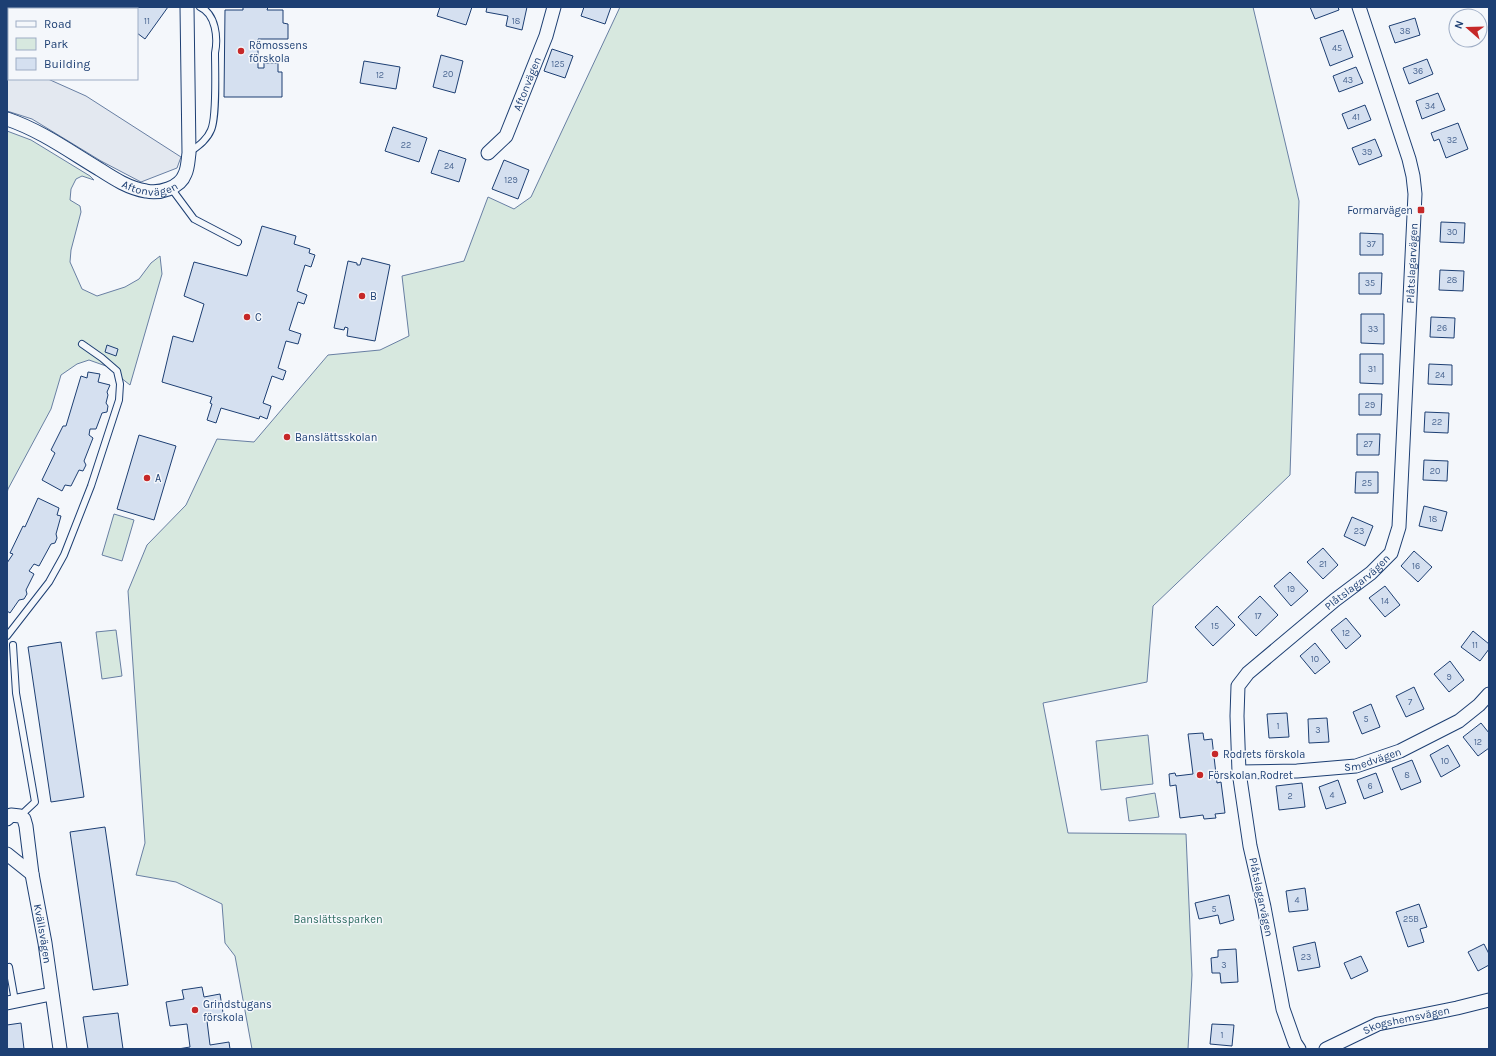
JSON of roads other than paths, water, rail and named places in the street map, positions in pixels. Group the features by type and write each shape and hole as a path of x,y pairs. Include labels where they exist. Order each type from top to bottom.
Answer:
{"street":[{"name":"Aftonvägen","path":"7,119 22,124 125,184 146,192 162,191 171,188 185,175 189,153 187,7"},
{"name":"Aftonvägen","path":"488,153 506,136 546,36 554,7"},
{"name":"Plåtslagarvägen","path":"1299,1049 1295,1043 1283,1009 1264,907 1250,846 1239,772 1237,719 1238,686 1248,672 1335,600 1371,573 1391,553 1399,527 1415,194 1409,159 1359,7"},
{"name":"Smedvägen","path":"1239,772 1297,771 1356,766 1400,751 1459,721 1479,705 1489,694"},
{"path":"7,819 11,816 20,816"},
{"name":"Kvällsvägen","path":"20,816 24,819 26,826 32,874 45,943 51,994 60,1049"},
{"path":"7,854 32,874"},
{"path":"11,1002 51,994"},
{"name":"Skogshemsvägen","path":"1326,1049 1378,1024 1489,1000"}],"lane":[{"path":"189,153 201,144 212,130 214,114 216,46 214,26 211,17 206,10 200,7"},
{"path":"171,188 194,220 238,242"},
{"path":"7,636 49,582 64,555 91,486 119,400 120,384 117,371 82,344"},
{"path":"13,645 16,693 35,802 20,816"},
{"path":"7,968 9,967 11,1002"}],"place":[{"name":"Römossens förskola","path":"241,51"},
{"name":"Formarvägen","path":"1421,210"},
{"name":"B","path":"362,296"},
{"name":"C","path":"247,317"},
{"name":"Banslättsskolan","path":"287,437"},
{"name":"A","path":"147,478"},
{"name":"Rodrets förskola","path":"1215,754"},
{"name":"Förskolan Rodret","path":"1200,775"},
{"name":"Grindstugans förskola","path":"195,1010"}],"park label":[{"name":"Banslättssparken","path":"338,919"}]}
